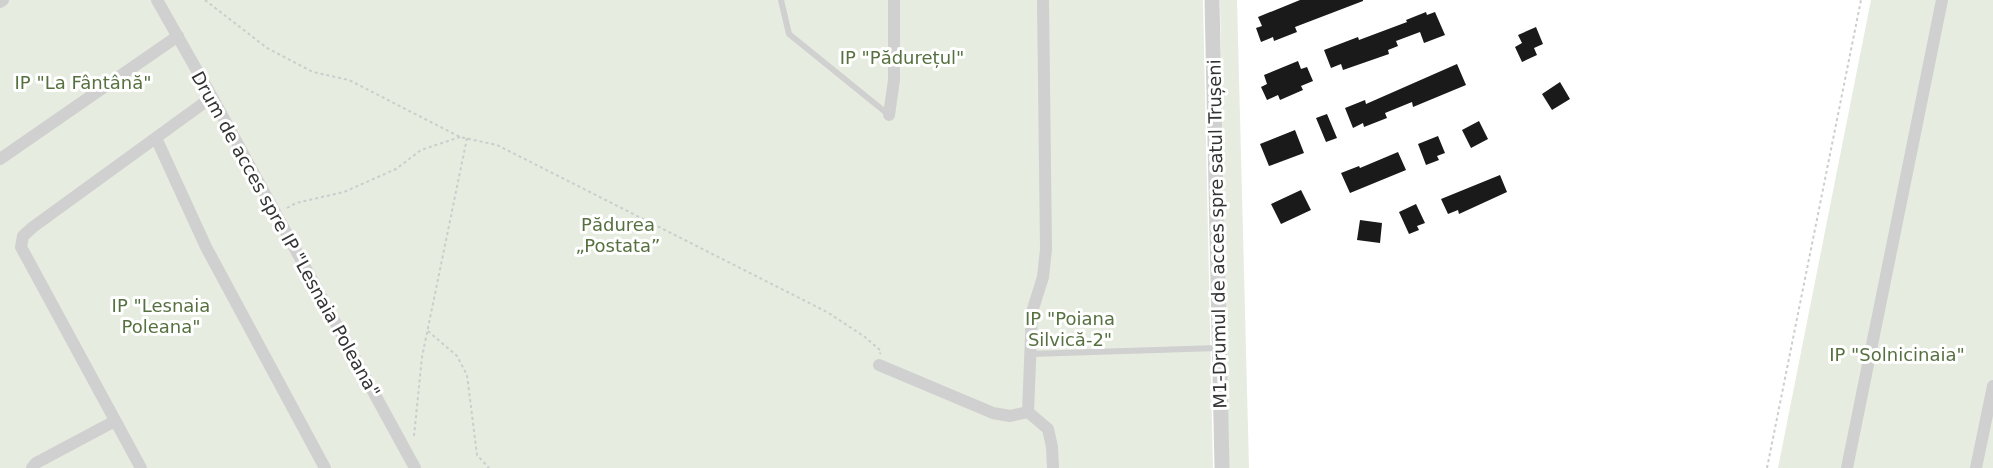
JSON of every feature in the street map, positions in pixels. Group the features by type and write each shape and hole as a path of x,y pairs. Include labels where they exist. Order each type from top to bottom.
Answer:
{"street":[{"name":"Drum de acces spre IP \"Lesnaia Poleana\"","path":"157,0 412,464"},
{"path":"889,115 894,80 894,0"},
{"path":"1028,412 1032,312 1043,277 1046,249 1043,0"},
{"name":"M1-Drumul de acces spre satul Trușeni","path":"1212,0 1222,468"},
{"path":"1846,468 1942,0"},
{"path":"0,159 178,36"},
{"path":"141,468 21,247 23,236 212,97"},
{"path":"156,138 206,248 325,468"},
{"path":"879,365 993,413 1010,416 1028,412"},
{"path":"1976,468 1993,386"},
{"path":"1028,412 1048,429 1053,468"},
{"path":"32,468 36,463 116,421"}],"lane":[{"path":"781,0 789,34 889,115"},
{"path":"1030,354 1219,348"}],"path":[{"path":"205,0 267,48 313,72 349,80 459,137 497,144 827,312 865,337 881,351 879,365"},
{"path":"1767,468 1861,0"},
{"path":"276,214 296,203 344,192 396,169 421,150 459,137"},
{"path":"412,464 422,357 467,138"},
{"path":"428,332 457,356 467,375 477,455 489,468"}],"green space":[{"path":"0,0 1203,0 1213,468 0,468"},
{"path":"1220,0 1237,0 1249,468 1229,468"},
{"name":"IP \"Solnicinaia\"","path":"1871,0 1993,0 1993,468 1778,468"}],"building":[{"path":"1300,0 1363,1 1295,27 1297,32 1274,41 1273,37 1261,42 1256,28 1262,26 1258,17"},
{"path":"1426,12 1427,15 1435,12 1445,35 1424,43 1420,32 1396,41 1398,46 1388,50 1389,54 1343,70 1341,64 1331,68 1324,50 1358,37 1359,40 1407,22 1406,20"},
{"path":"1536,27 1543,44 1534,48 1537,55 1522,62 1515,47 1522,43 1518,35"},
{"path":"1298,61 1301,69 1307,67 1313,81 1301,86 1303,90 1280,100 1278,95 1267,100 1261,87 1267,84 1264,75"},
{"path":"1457,64 1466,85 1413,107 1412,102 1385,113 1387,118 1364,127 1363,123 1353,128 1345,108 1365,100 1366,104"},
{"path":"1560,82 1570,99 1552,110 1542,94"},
{"path":"1327,114 1337,138 1326,142 1316,118"},
{"path":"1479,121 1488,139 1471,148 1462,130"},
{"path":"1295,130 1304,153 1269,166 1260,144"},
{"path":"1438,136 1445,153 1437,156 1439,160 1426,165 1418,144"},
{"path":"1398,152 1406,170 1350,193 1341,173 1359,166 1360,168"},
{"path":"1500,175 1507,192 1459,214 1458,210 1448,214 1441,199"},
{"path":"1301,190 1311,210 1281,224 1271,204"},
{"path":"1416,204 1425,223 1417,226 1419,230 1409,234 1399,212"},
{"path":"1360,220 1382,223 1380,243 1357,240"}],"park label":[{"name":"IP \"Pădurețul\"","path":"902,57"},
{"name":"IP \"La Fântână\"","path":"83,82"},
{"name":"Pădurea „Postata”","path":"618,234"},
{"name":"IP \"Lesnaia Poleana\"","path":"161,315"},
{"name":"IP \"Poiana Silvică-2\"","path":"1070,328"}]}
